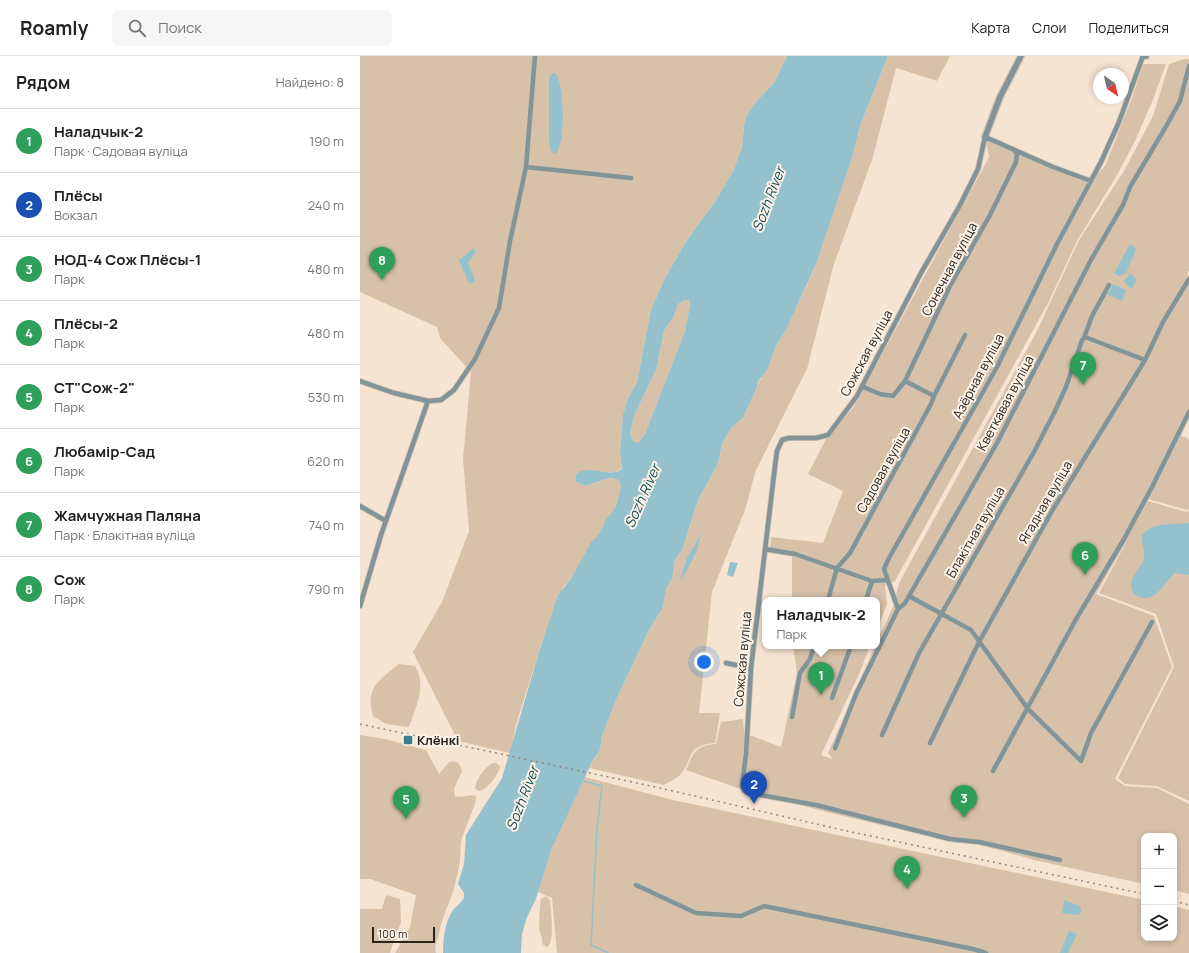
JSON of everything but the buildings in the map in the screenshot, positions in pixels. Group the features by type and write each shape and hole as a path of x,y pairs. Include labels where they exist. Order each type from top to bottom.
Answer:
{"street":[{"path":"360,381 394,393 428,402 441,400 454,390 471,367 499,308 510,241 526,167 535,56"},
{"path":"1021,56 1000,97 985,137 1015,151 1091,181"},
{"name":"Азёрная вуліца","path":"887,580 884,569 889,558 997,367 1091,181 1119,122 1143,56"},
{"name":"Кветкавая вуліца","path":"880,645 898,609 905,603 996,443 1092,258 1123,205 1130,187 1180,101 1189,66"},
{"name":"Сожская вуліца","path":"985,137 978,169 959,207 921,273 862,387 828,435 816,438 789,438 782,440 777,451 751,668 742,786 745,791 816,805 950,839 979,842 1060,860"},
{"name":"Сонечная вуліца","path":"862,387 880,394 893,396 905,381 950,286 990,215 1016,162 1017,154 1015,151"},
{"path":"526,167 631,178"},
{"name":"Ягадная вуліца","path":"930,742 979,642 1052,511 1144,360 1163,322 1189,279"},
{"name":"Блакітная вуліца","path":"882,735 919,653 1055,411 1066,387 1092,316 1109,285"},
{"name":"Садовая вуліца","path":"837,568 850,553 965,335"},
{"path":"1084,338 1144,360"},
{"path":"905,381 934,396"},
{"path":"360,606 386,521 428,402"},
{"path":"993,771 1075,620 1124,539 1152,487 1189,412"},
{"path":"360,506 386,521"},
{"path":"765,549 795,554 872,581 887,580 898,609"},
{"path":"829,597 837,568"},
{"path":"867,597 872,581"},
{"path":"909,596 971,630 1028,709 1081,761 1091,733 1152,622"},
{"path":"792,717 800,673 810,659 813,649"},
{"path":"832,698 850,649"},
{"name":"Кветкавая вуліца","path":"835,748 856,694 878,649"},
{"path":"726,663 751,668"},
{"path":"636,885 696,913 741,916 764,906 973,949 986,953"}],"shaded area":[{"path":"360,56 787,56 774,83 755,103 746,117 742,147 734,169 718,197 685,243 664,280 651,310 637,382 628,398 623,414 620,451 622,469 615,472 580,472 575,475 576,482 585,486 609,478 617,479 621,485 618,499 615,508 606,519 599,534 589,546 572,577 563,587 541,645 516,725 510,753 458,741 413,652 442,602 469,531 463,459 471,372 440,338 437,327 360,292"},
{"path":"888,56 950,56 937,81 896,68 873,157 833,267 807,369 756,470 745,510 712,592 699,713 720,713 715,743 699,747 694,750 685,769 680,775 664,785 589,768 600,750 602,736 616,700 649,630 663,607 666,589 672,579 675,560 682,550 698,500 718,464 722,444 732,427 743,418 757,387 757,383 761,379 776,346 787,328 814,269 852,158 860,126"},
{"path":"1184,59 1189,59 1189,270 1187,274 1189,276 1189,419 1181,436 1189,439 1189,509 1187,510 1148,499 1140,515 1148,501 1186,512 1189,511 1189,801 1157,786 1125,784 1118,778 1174,667 1156,614 1099,593 1130,535 1096,594 1154,616 1172,667 1115,779 1125,786 1157,788 1189,804 1189,894 1177,891 1177,833 1141,833 1141,883 1034,860 978,844 949,841 826,812 738,788 686,770 693,754 699,748 716,744 721,722 743,719 744,733 781,747 797,674 793,649 869,649 860,672 821,755 833,759 828,753 874,649 880,649 880,635 893,607 899,583 1037,331 1079,240 1124,171 1153,116 1169,64"},
{"path":"1143,64 1166,64 1152,102 1135,141 1117,175 1077,241 1048,303 895,581 885,585 887,604 880,622 880,597 792,597 792,556 770,553 771,537 823,543 843,491 808,474 828,435 853,408 989,157 985,137 1091,181 1105,166 1132,98"},
{"path":"684,300 689,300 690,305 685,331 645,434 639,442 634,442 630,434 634,416 656,370 664,331 674,316 678,304"},
{"path":"399,664 415,666 420,680 419,696 409,727 386,724 373,716 371,706 372,691 385,675"},
{"path":"360,735 385,739 426,750 439,774 449,762 456,762 459,764 462,771 454,789 455,796 476,796 473,810 461,840 458,870 453,890 440,927 436,945 436,953 395,953 410,927 416,895 370,879 360,879"},
{"path":"493,763 500,766 498,773 492,782 485,788 478,791 475,788 479,777 487,767"},
{"path":"585,777 673,800 1141,899 1141,941 1177,941 1177,907 1189,910 1189,953 557,953 552,898 538,892 553,845"},
{"path":"386,895 400,899 401,922 390,953 360,953 360,909 382,909"},
{"path":"546,896 550,901 552,926 551,939 547,947 542,944 542,937 539,928 541,899"}],"water":[{"name":"Sozh River","path":"787,56 888,56 860,126 852,158 816,264 787,328 776,346 767,370 757,383 757,387 743,418 732,427 722,444 718,464 698,500 682,550 675,560 672,579 666,589 663,607 649,630 616,700 602,736 600,750 592,762 552,848 536,899 527,917 522,934 521,953 443,953 446,925 450,914 464,898 464,893 458,884 464,864 466,835 502,778 539,652 558,595 572,577 591,542 599,534 606,519 615,508 618,499 621,485 617,479 609,478 585,486 576,482 575,475 586,470 617,472 622,469 620,451 623,414 628,398 637,382 651,310 664,280 685,243 718,197 734,169 742,147 746,117 755,103 774,83","holes":["684,300 689,300 690,305 685,331 645,434 639,442 634,442 630,434 634,416 656,370 664,331 674,316 678,304"]},
{"path":"552,73 555,73 561,88 563,114 561,140 559,149 555,154 551,151 549,139 549,79"},
{"path":"1130,244 1136,249 1135,252 1127,273 1119,276 1114,273"},
{"path":"474,248 476,252 468,263 475,280 471,284 468,282 459,260"},
{"path":"1130,274 1137,279 1132,289 1123,281"},
{"path":"1113,284 1126,290 1122,301 1107,294"},
{"path":"1189,523 1189,575 1175,573 1158,592 1148,598 1142,598 1135,595 1131,585 1132,580 1144,558 1142,535 1152,528 1164,524"},
{"path":"701,534 696,553 682,579 680,580 687,558"},
{"path":"730,562 738,563 733,577 727,575"},
{"path":"1064,900 1080,906 1080,915 1062,913"},
{"path":"1069,931 1077,934 1068,953 1060,953"}],"waterway":[{"path":"584,781 602,786 597,829 591,945 608,953"}],"railway":[{"path":"360,724 660,788 847,831 1141,893"},
{"path":"1177,902 1189,905"}],"place":[{"name":"Сож","path":"382,280"},
{"name":"Жамчужная Паляна","path":"1083,385"},
{"name":"Любамір-Сад","path":"1085,575"},
{"name":"Наладчык-2","path":"821,695"},
{"name":"Клёнкі","path":"408,740"},
{"name":"Плёсы","path":"754,804"},
{"name":"НОД-4 Сож Плёсы-1","path":"964,818"},
{"name":"СТ\"Сож-2\"","path":"406,819"},
{"name":"Плёсы-2","path":"907,889"}]}
